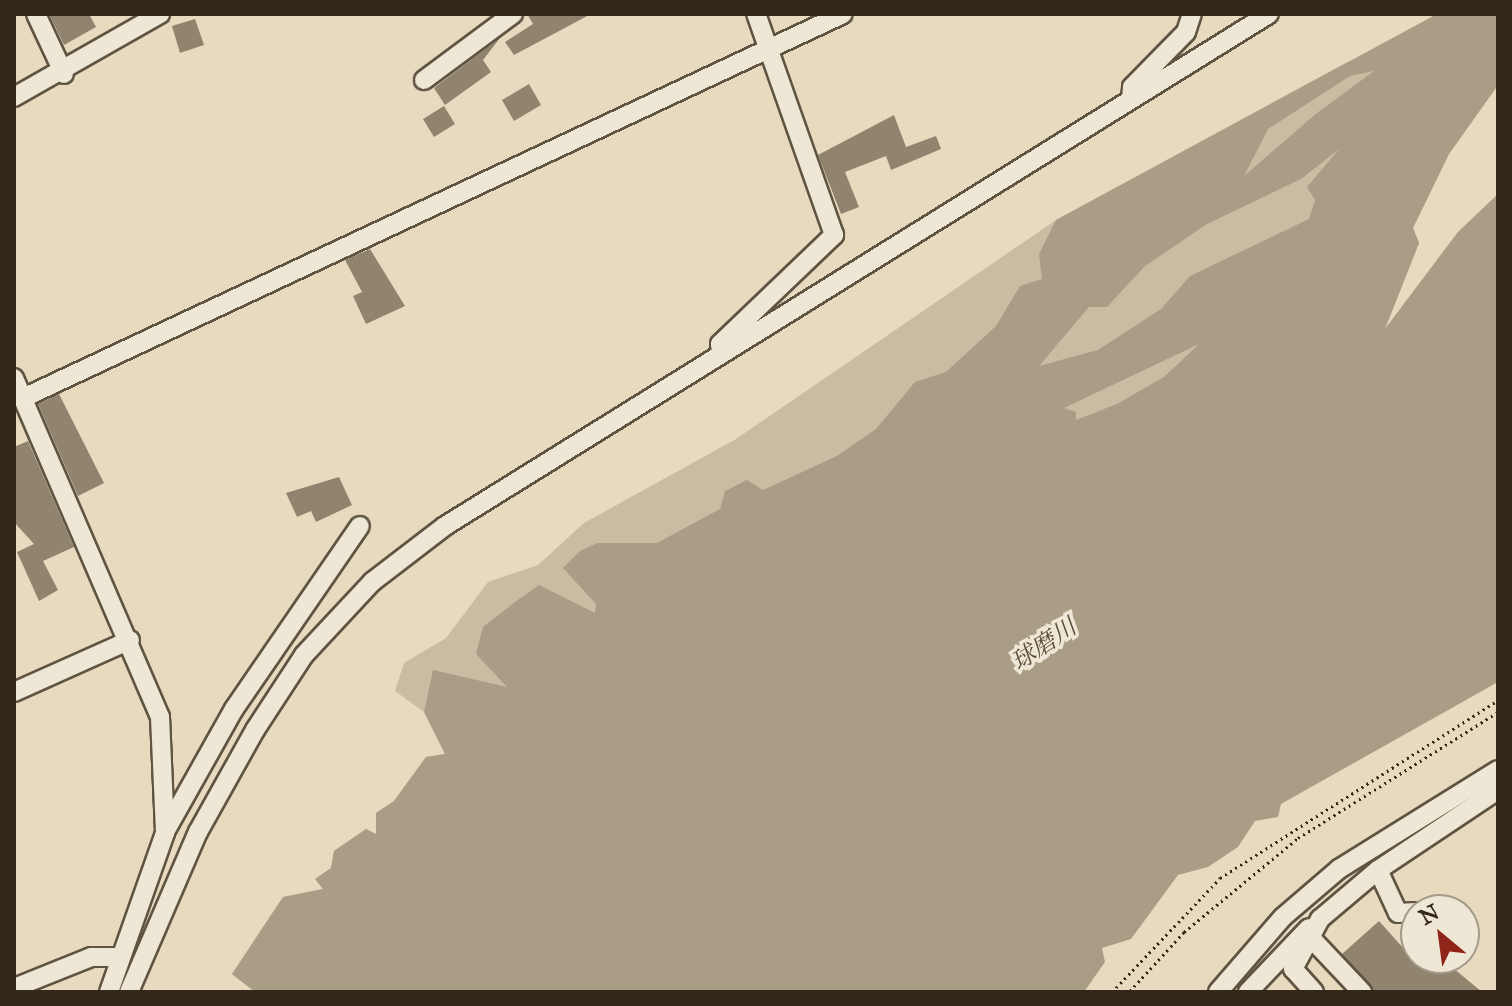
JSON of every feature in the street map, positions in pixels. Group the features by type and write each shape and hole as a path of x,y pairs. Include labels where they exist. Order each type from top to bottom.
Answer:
{"street":[{"path":"36,14 64,74"},
{"path":"14,97 64,74 160,14"},
{"path":"424,80 513,14"},
{"path":"721,354 720,344 834,235 766,50 756,14"},
{"path":"23,398 843,14"},
{"path":"1131,99 1132,87 1186,32 1192,14"},
{"path":"129,992 198,832 255,730 304,655 363,592 445,526 1269,14"},
{"path":"14,378 130,640 160,717 165,833"},
{"path":"109,992 165,833 234,709 360,526"},
{"path":"14,692 130,640"},
{"path":"1218,992 1283,917 1339,869 1498,770"},
{"path":"1248,992 1320,919 1378,870 1498,790"},
{"path":"1378,870 1400,913"},
{"path":"1314,992 1293,969 1320,919"},
{"path":"1310,937 1362,992"},
{"path":"14,988 91,957 120,957"}],"path":[{"path":"1112,992 1220,878 1498,700"},
{"path":"1130,991 1184,932 1298,838 1498,712"}],"shaded area":[{"path":"1349,61 1377,70 1320,112 1498,85 1449,154 1413,228 1419,243 1385,329 1458,232 1498,194 1498,343 255,992 232,974 283,897 323,889 315,879 331,868 334,851 366,829 376,834 376,813 394,801 426,757 445,754 424,712 395,691 404,663 446,638 488,582 538,565 584,523 736,439 1056,220"}],"water":[{"name":"球磨川","path":"1437,14 1498,14 1498,85 1449,154 1413,228 1419,243 1385,329 1458,232 1498,194 1498,682 1281,804 1278,817 1255,821 1238,847 1208,867 1178,875 1131,939 1102,948 1105,962 1084,992 255,992 232,974 283,897 323,889 315,879 331,868 334,851 366,829 376,834 376,813 394,801 426,757 445,754 424,712 433,670 507,687 476,654 483,627 539,585 595,613 596,604 563,568 580,551 597,543 657,543 720,509 725,491 747,480 763,490 837,456 876,429 915,382 946,372 996,326 1020,286 1042,279 1039,254 1056,220","holes":["1374,71 1317,113 1244,176 1268,129 1350,76","1339,149 1307,187 1315,200 1309,219 1190,276 1161,309 1098,350 1039,366 1089,307 1107,307 1145,266 1207,224 1301,179","1199,344 1164,377 1117,404 1076,420 1076,412 1064,408"]}],"building":[{"path":"49,14 89,14 96,27 64,45"},
{"path":"527,14 591,14 514,55 505,42 533,24"},
{"path":"195,19 204,45 180,53 172,26"},
{"path":"500,38 483,60 491,72 445,105 434,88"},
{"path":"529,84 541,105 514,121 502,100"},
{"path":"444,106 455,124 434,137 423,119"},
{"path":"894,115 906,147 936,136 941,149 891,170 886,156 845,172 859,207 841,214 818,155"},
{"path":"370,249 405,306 366,324 353,296 362,292 345,260"},
{"path":"59,394 104,483 78,496 38,404"},
{"path":"28,441 74,547 43,561 58,590 39,601 17,552 34,544 14,522 14,447"},
{"path":"339,477 352,505 316,522 311,511 297,517 286,493"},
{"path":"1379,921 1400,944 1400,974 1460,974 1482,992 1374,992 1342,954"}]}
